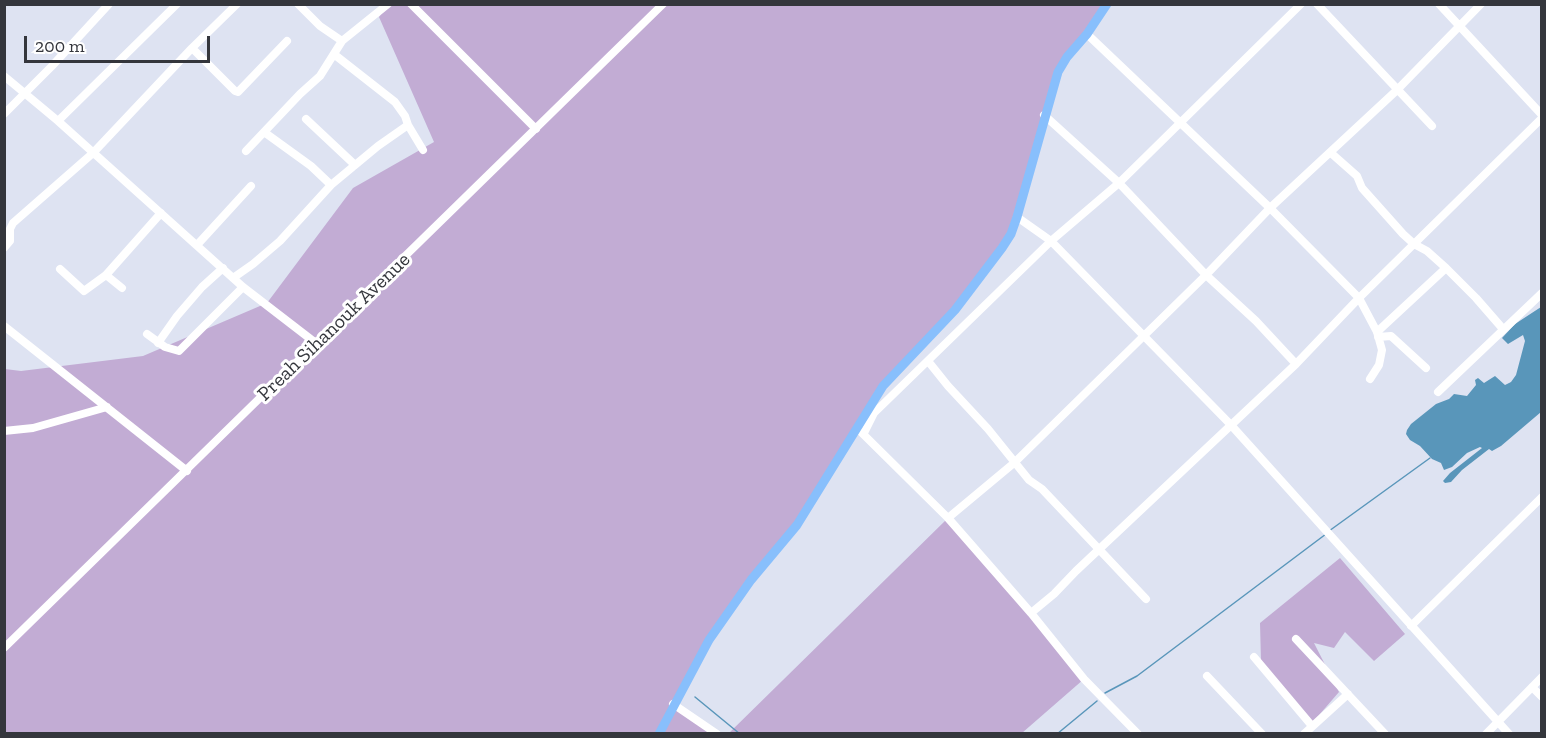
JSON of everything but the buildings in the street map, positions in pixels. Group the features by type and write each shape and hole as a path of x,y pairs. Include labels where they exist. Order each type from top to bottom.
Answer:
{"main road":[{"path":"659,734 726,614 797,525 859,431 883,386 955,310 1011,234 1058,72 1107,4"}],"street":[{"path":"4,114 25,95 109,4"},
{"path":"58,121 177,4"},
{"path":"4,248 10,242 10,229 13,223 93,153 237,4"},
{"path":"298,4 320,26 342,41"},
{"path":"246,151 300,94 321,76 342,41 388,4"},
{"path":"411,4 536,129"},
{"name":"Preah Sihanouk Avenue","path":"4,648 663,4"},
{"path":"1138,734 1084,679 1031,613 948,518 859,431 874,413 1051,241 1119,183 1301,4"},
{"path":"1317,4 1432,126"},
{"path":"1031,613 1054,594 1296,364 1359,298 1542,117 1439,4"},
{"path":"948,518 1014,463 1206,275 1270,208 1397,90 1480,4"},
{"path":"1087,34 1270,208 1359,298 1378,334 1382,350 1379,365 1370,379"},
{"path":"192,48 238,92 287,41"},
{"path":"334,55 389,96 405,116 423,150"},
{"path":"4,76 58,121 243,287 317,344"},
{"path":"1044,115 1119,183 1206,275 1256,321 1296,364"},
{"path":"306,119 355,165"},
{"path":"233,278 254,264 280,241 331,185 408,125"},
{"path":"264,132 311,166 331,185"},
{"path":"1331,153 1357,176 1362,188 1414,244 1427,251 1446,268 1503,329"},
{"path":"197,244 251,186"},
{"path":"60,269 85,291 106,275 161,213"},
{"path":"1017,217 1051,241 1230,425 1509,734"},
{"path":"159,343 177,316 202,287 223,268"},
{"path":"1378,334 1446,268"},
{"path":"106,275 122,288"},
{"path":"147,334 159,343 176,351 180,350 243,287"},
{"path":"1438,392 1542,293"},
{"path":"4,326 187,471"},
{"path":"1378,334 1390,336 1425,368"},
{"path":"926,341 936,354"},
{"path":"928,361 988,429 1014,463 1146,599"},
{"path":"4,431 33,428 107,407"},
{"path":"1411,626 1540,501"},
{"path":"1296,639 1385,734"},
{"path":"1254,657 1312,726"},
{"path":"1207,676 1262,734"},
{"path":"1486,734 1542,677"},
{"path":"1532,687 1542,697"},
{"path":"1304,734 1348,694"},
{"path":"674,704 717,734"},
{"path":"1124,734 1131,727"}],"shaded area":[{"path":"388,5 1107,5 1067,57 1011,234 955,310 883,386 797,525 751,580 674,704 717,733 5,734 5,369 21,371 143,356 267,303 353,188 434,142 379,17"},
{"path":"948,518 1084,679 1022,733 728,734"},
{"path":"1340,558 1405,634 1374,661 1345,632 1334,648 1314,643 1339,692 1313,722 1261,662 1260,623"}],"water":[{"path":"1541,307 1541,412 1501,446 1492,451 1489,449 1462,470 1451,482 1445,483 1443,481 1450,473 1482,448 1467,453 1452,467 1444,470 1441,463 1432,459 1420,446 1410,440 1406,434 1407,430 1436,404 1449,399 1454,394 1467,396 1476,385 1475,380 1478,378 1484,383 1495,376 1505,385 1511,382 1516,375 1525,341 1523,335 1508,344 1502,338 1515,324"}],"waterway":[{"path":"1329,531 1430,458"},
{"path":"1105,693 1137,676 1326,534"},
{"path":"695,697 740,734"},
{"path":"1057,734 1097,701"}]}
